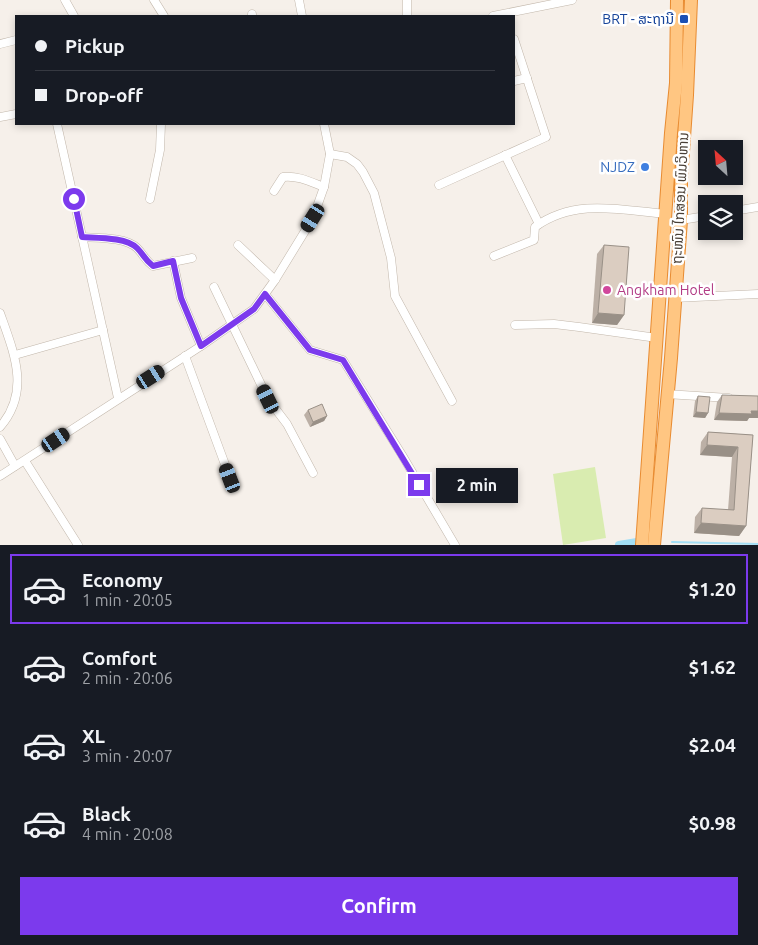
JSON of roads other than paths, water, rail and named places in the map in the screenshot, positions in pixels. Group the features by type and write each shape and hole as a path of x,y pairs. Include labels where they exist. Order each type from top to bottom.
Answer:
{"highway":[{"name":"ຖະໜົນ ໄກສອນ ພົມວິຫານ","path":"642,545 676,83 677,0"},
{"name":"ຖະໜົນ ໄກສອນ ພົມວິຫານ","path":"654,545 681,220 681,180 691,0"},
{"path":"656,358 671,358"}],"street":[{"path":"65,0 73,15"},
{"path":"154,0 163,15"},
{"path":"299,0 302,15"},
{"path":"407,0 407,15"},
{"path":"506,15 572,0"},
{"path":"0,44 15,40"},
{"path":"439,184 546,138 515,42"},
{"path":"515,81 527,78"},
{"path":"0,117 15,114"},
{"path":"58,125 118,398"},
{"path":"150,199 160,150 161,125"},
{"path":"0,476 233,325 254,309 275,280 313,218 324,187 330,154 324,125"},
{"path":"330,154 347,157 357,164 374,193 391,258 395,296 452,401"},
{"path":"505,155 539,224"},
{"path":"274,191 283,177 288,176 324,187"},
{"path":"494,256 534,240 535,228 539,224 579,208 593,207 666,214"},
{"path":"743,210 758,207"},
{"path":"681,220 698,217"},
{"path":"82,237 129,242 153,266 192,258"},
{"path":"238,245 275,280"},
{"path":"173,261 181,298 201,346"},
{"path":"214,287 268,399 287,424 313,473"},
{"path":"265,294 310,350 343,360 455,545"},
{"path":"674,298 758,294"},
{"path":"0,313 15,355 18,387 9,417 0,427"},
{"path":"515,325 554,324 657,338"},
{"path":"15,355 103,330"},
{"path":"184,356 230,478"},
{"path":"666,394 739,398"},
{"path":"0,438 15,466"},
{"path":"25,461 78,545"}],"waterway":[{"path":"619,545 637,542"},
{"path":"672,542 758,544"}],"place":[{"name":"BRT - ສະຖານີ","path":"684,19"},
{"name":"NJDZ","path":"645,167"},
{"name":"Angkham Hotel","path":"607,290"}]}
